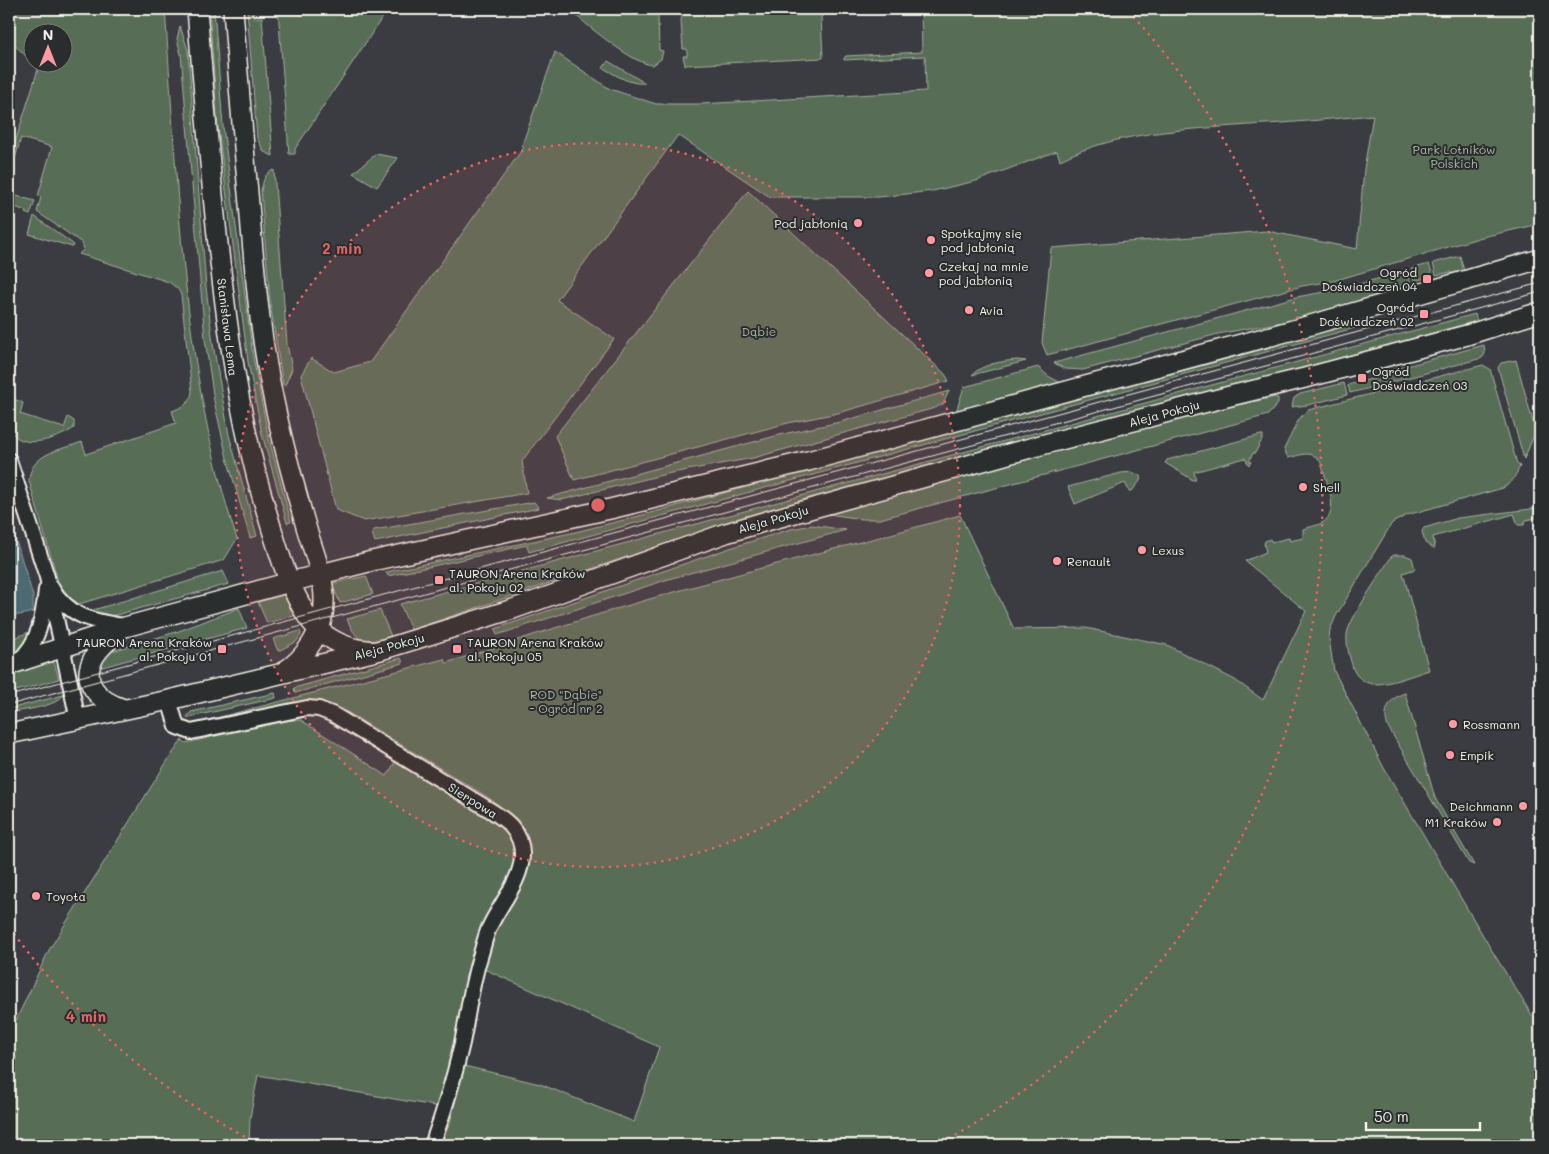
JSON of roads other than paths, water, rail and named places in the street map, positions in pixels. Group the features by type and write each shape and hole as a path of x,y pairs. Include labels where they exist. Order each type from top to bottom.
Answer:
{"main road":[{"name":"Stanisława Lema","path":"197,9 208,143 233,371 256,475 275,543 290,582 307,616 319,629 332,640 349,648 381,650"},
{"path":"233,9 252,246 264,346 283,445 320,574 324,602 324,612 319,629 307,649 282,673"},
{"path":"12,664 125,627 320,574 620,507 808,462 1304,327 1540,258"},
{"name":"Aleja Pokoju","path":"9,734 169,700 381,650 513,609 717,536 770,520 1041,445 1467,335 1540,312"},
{"path":"124,709 108,704 102,699 93,688 89,675 90,665 101,647 125,627"}],"street":[{"path":"9,460 47,577 78,720"},
{"path":"47,577 56,594 72,611 96,621 125,627"},
{"path":"12,664 30,649 37,635 43,612 47,577"},
{"name":"Sierpowa","path":"169,700 177,727 191,732 306,708 319,709 334,716 503,818 515,831 520,841 522,855 520,866 517,876 489,928 479,959 462,1042 445,1109 432,1145"}],"water":[{"path":"9,518 33,596 33,612 20,615 9,615"}],"tram line":[{"path":"9,696 1540,283"},
{"path":"9,705 1540,292"}],"place":[{"name":"Pod jabłonią","path":"858,223"},
{"name":"Spotkajmy się pod jabłonią","path":"931,240"},
{"name":"Czekaj na mnie pod jabłonią","path":"929,273"},
{"name":"Ogród Doświadczeń 04","path":"1427,279"},
{"name":"Avia","path":"969,310"},
{"name":"Ogród Doświadczeń 02","path":"1424,314"},
{"name":"Ogród Doświadczeń 03","path":"1362,378"},
{"name":"Shell","path":"1303,487"},
{"name":"Lexus","path":"1142,550"},
{"name":"Renault","path":"1057,561"},
{"name":"TAURON Arena Kraków al. Pokoju 02","path":"439,580"},
{"name":"TAURON Arena Kraków al. Pokoju 01","path":"222,649"},
{"name":"TAURON Arena Kraków al. Pokoju 05","path":"457,649"},
{"name":"Rossmann","path":"1453,724"},
{"name":"Empik","path":"1450,755"},
{"name":"Deichmann","path":"1523,806"},
{"name":"M1 Kraków","path":"1497,822"},
{"name":"Toyota","path":"36,896"}],"park label":[{"name":"Park Lotników Polskich","path":"1454,156"},
{"name":"Dąbie","path":"759,331"},
{"name":"ROD \"Dąbie\" - Ogród nr 2","path":"566,701"}]}
